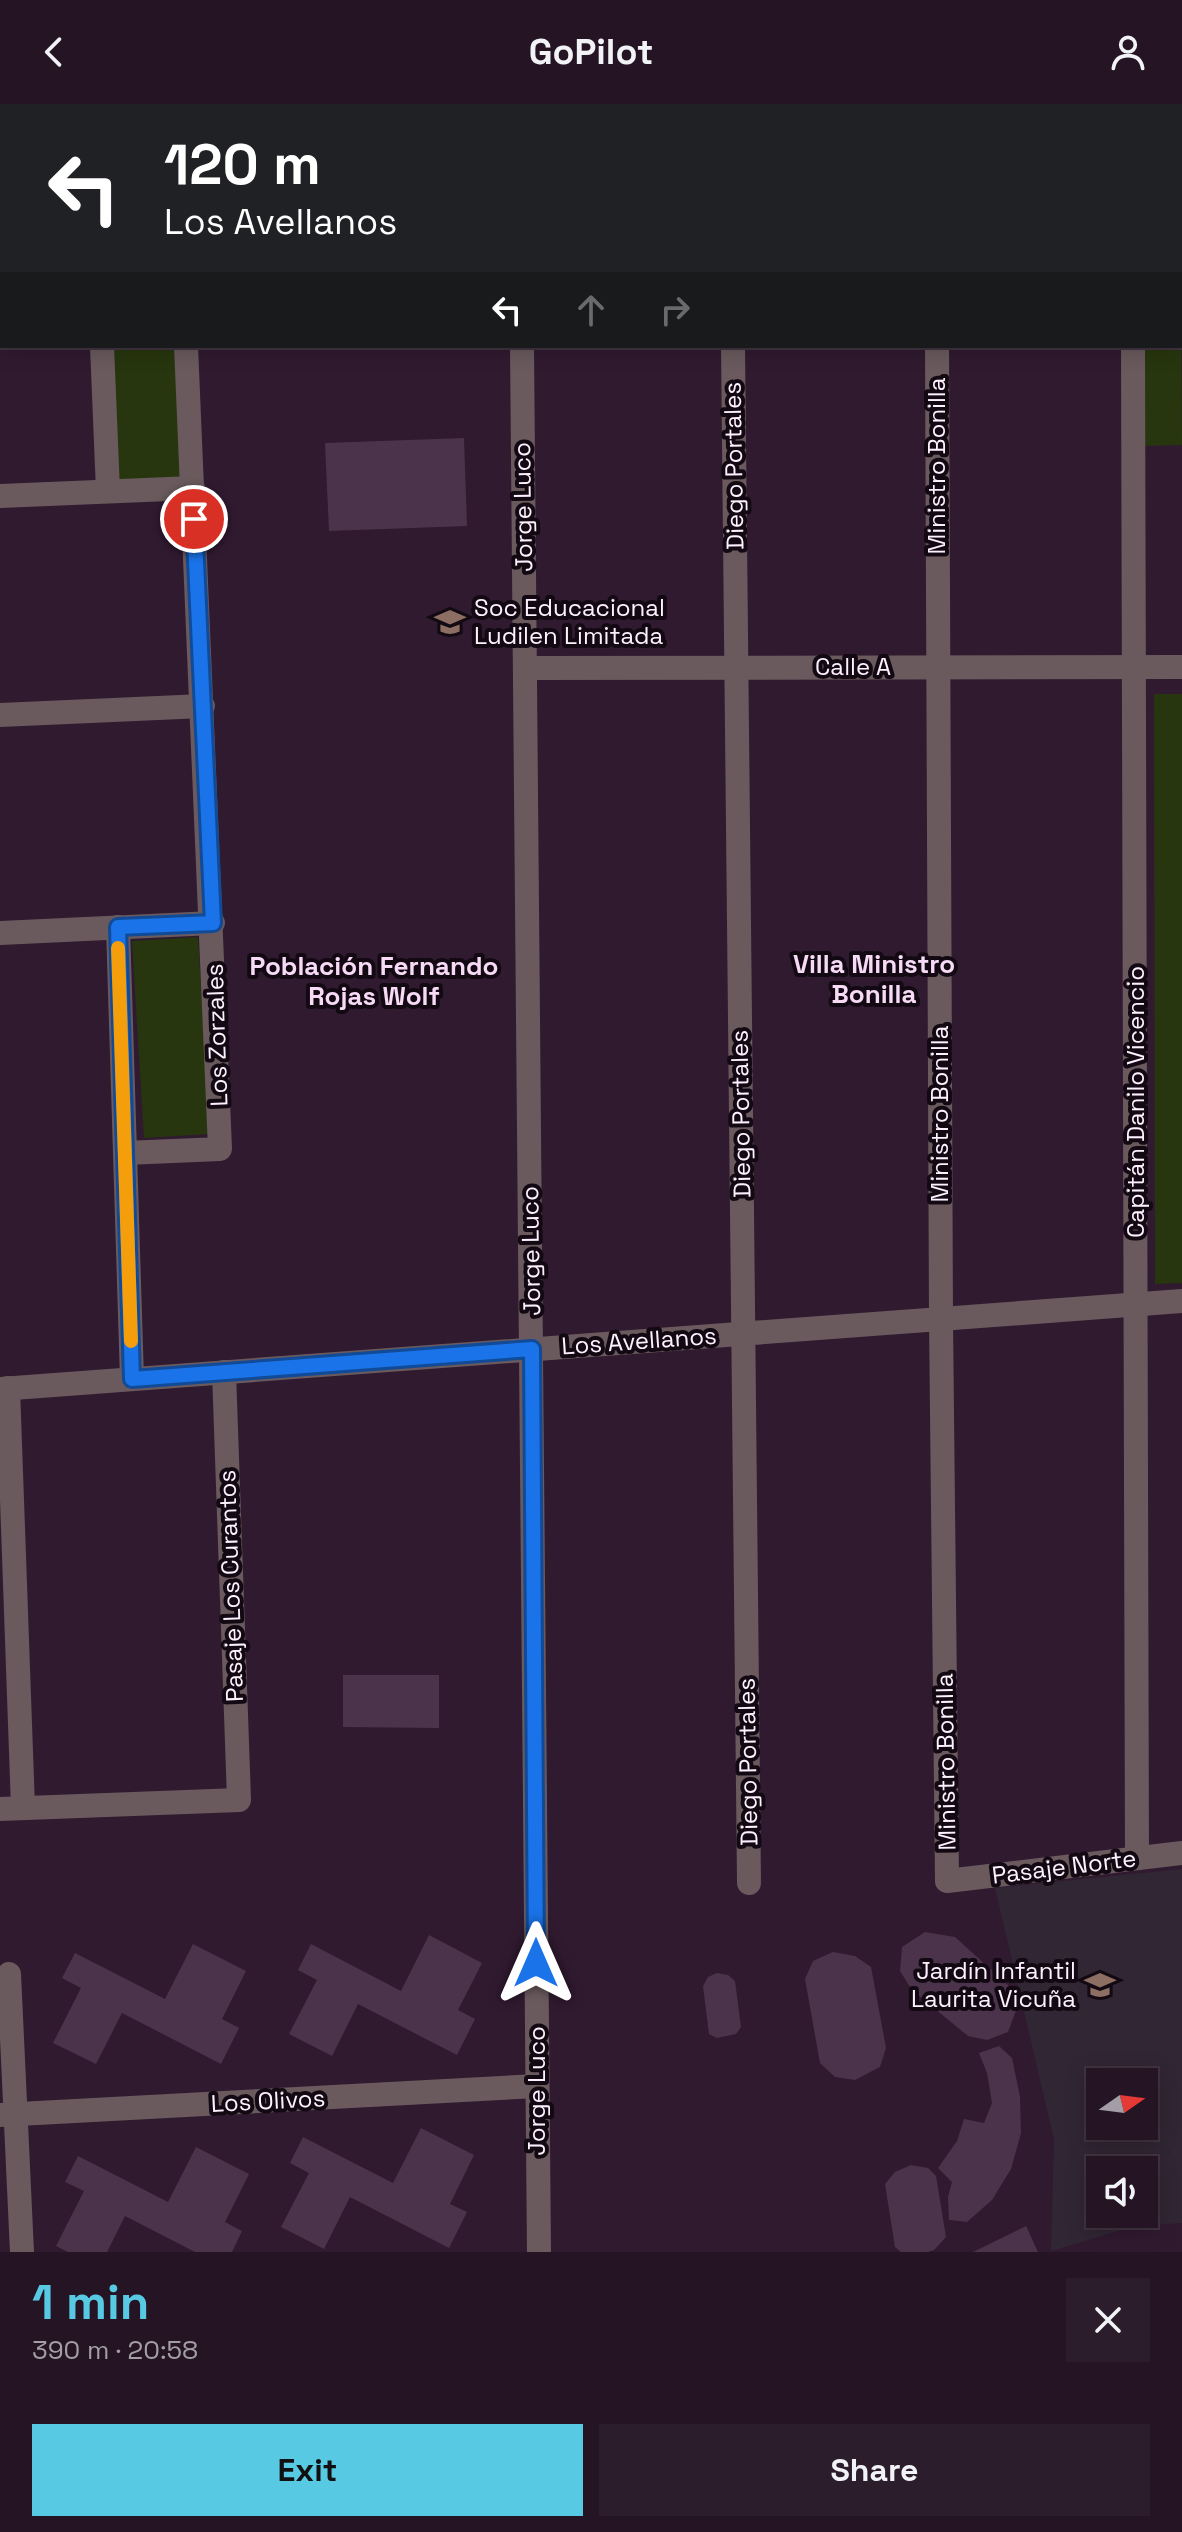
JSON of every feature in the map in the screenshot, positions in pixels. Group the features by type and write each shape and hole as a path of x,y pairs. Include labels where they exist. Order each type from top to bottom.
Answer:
{"street":[{"path":"102,348 108,491"},
{"name":"Los Zorzales","path":"125,1153 220,1149 213,923 186,348"},
{"name":"Jorge Luco","path":"522,348 539,2252"},
{"name":"Diego Portales","path":"733,348 749,1883"},
{"name":"Ministro Bonilla","path":"937,348 947,1881"},
{"name":"Capitán Danilo Vicencio","path":"1133,348 1137,1858"},
{"path":"0,496 193,488"},
{"name":"Calle A","path":"525,668 1182,667"},
{"path":"0,715 203,706"},
{"path":"0,933 213,923"},
{"path":"118,927 132,1379"},
{"name":"Los Avellanos","path":"4,1389 1182,1301"},
{"name":"Pasaje Los Curantos","path":"11,1809 239,1800 224,1372"},
{"path":"4,1389 11,1809"},
{"name":"Pasaje Norte","path":"947,1881 1182,1853"},
{"path":"9,1974 8,2115 22,2252"},
{"name":"Los Olivos","path":"8,2115 537,2086"}],"shaded area":[{"name":"Jardín Infantil Laurita Vicuña","path":"1182,1869 1182,2223 1158,2225 1158,2156 1086,2156 1086,2228 1128,2228 1051,2251 1054,2139 995,1888"}],"green space":[{"path":"113,348 179,348 183,478 117,480"},
{"path":"1143,348 1181,348 1182,445 1144,446"},
{"path":"1154,694 1182,694 1182,1283 1155,1284"},
{"path":"198,937 210,1134 144,1138 132,941"}],"building":[{"path":"464,438 467,526 329,531 325,443"},
{"path":"343,1675 439,1675 439,1728 343,1727"},
{"path":"925,1932 955,1937 1009,1986 1017,2008 1008,2032 987,2040 968,2036 912,1990 900,1971 902,1947"},
{"path":"429,1935 482,1963 458,2010 475,2019 457,2055 358,2004 332,2056 289,2034 317,1980 298,1970 311,1944 401,1991"},
{"path":"193,1944 246,1971 222,2019 239,2028 221,2064 122,2013 96,2064 53,2043 81,1988 62,1978 75,1953 165,1999"},
{"path":"833,1952 855,1956 871,1967 886,2048 880,2067 855,2080 835,2077 820,2063 805,1979 813,1961"},
{"path":"717,1973 728,1975 735,1981 741,2027 736,2034 717,2038 709,2034 703,1986 708,1977"},
{"path":"999,2046 1012,2058 1020,2097 1021,2133 1011,2169 992,2200 967,2222 949,2220 948,2197 952,2182 938,2168 957,2141 964,2119 984,2123 992,2103 987,2073 979,2053"},
{"path":"421,2128 474,2155 450,2204 467,2212 449,2248 350,2197 324,2249 281,2227 309,2173 290,2163 303,2137 393,2183"},
{"path":"196,2147 249,2174 225,2222 242,2231 232,2252 195,2252 125,2216 107,2252 68,2252 56,2246 84,2191 65,2182 78,2156 168,2202"},
{"path":"911,2165 928,2168 936,2176 946,2237 928,2252 901,2252 895,2247 885,2184 895,2172"},
{"path":"1026,2226 1038,2252 973,2252"}],"slow traffic":[{"path":"118,948 131,1341"}],"place":[{"name":"Soc Educacional Ludilen Limitada","path":"450,622"},
{"name":"Jardín Infantil Laurita Vicuña","path":"1100,1985"}],"district":[{"name":"Villa Ministro Bonilla","path":"874,979"},
{"name":"Población Fernando Rojas Wolf","path":"374,981"}],"route":[{"path":"194,519 213,923 118,927 132,1379 532,1349 536,1963"}]}
